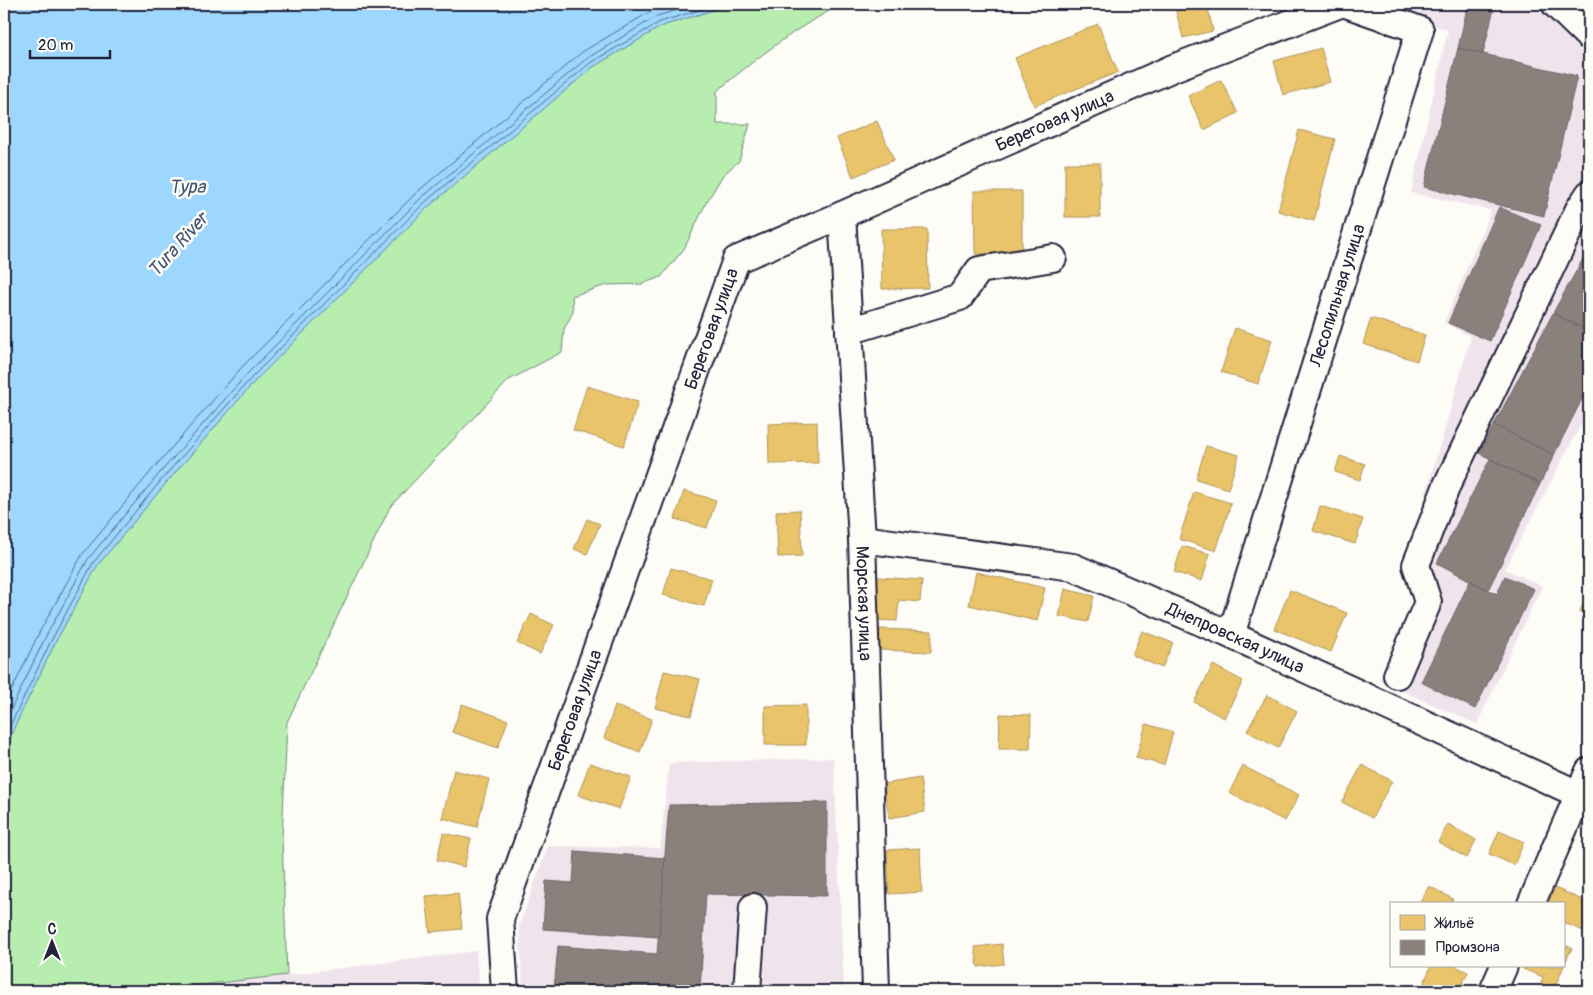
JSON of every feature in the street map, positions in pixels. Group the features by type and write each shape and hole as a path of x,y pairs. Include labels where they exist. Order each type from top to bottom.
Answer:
{"street":[{"name":"Береговая улица","path":"505,991 500,919 736,260 1174,68 1340,4"},
{"name":"Лесопильная улица","path":"1231,635 1420,30 1346,4"},
{"path":"1555,4 1589,35"},
{"path":"1397,675 1428,602 1416,565 1447,485 1575,218 1589,194"},
{"name":"Морская улица","path":"842,215 862,539 876,991"},
{"path":"849,331 960,298 979,270 1053,258"},
{"name":"Днепровская улица","path":"862,539 1073,567 1231,635 1584,797"},
{"path":"1532,902 1584,797 1589,771"},
{"path":"747,991 752,907"},
{"path":"1493,991 1503,968"}],"shaded area":[{"path":"1376,4 1589,4 1589,409 1505,569 1542,586 1477,724 1379,681 1416,604 1410,549 1471,337 1444,323 1491,210 1411,193 1448,30"},
{"path":"834,758 844,991 523,991 519,926 548,846 660,848 669,763"},
{"path":"476,951 480,991 149,991 287,975"}],"green space":[{"path":"732,4 843,4 793,32 717,91 717,124 750,124 739,161 723,175 706,203 684,249 661,277 642,284 607,285 572,296 573,312 564,329 562,352 509,380 390,507 287,722 282,838 287,975 149,991 4,991 4,759 13,730 55,643 97,566 256,380 428,207 593,67 662,26"}],"water":[{"name":"Тура","path":"4,4 732,4 662,26 593,67 428,207 256,380 97,566 55,643 13,730 4,759"}],"building: Жильё":[{"path":"1174,4 1207,4 1213,31 1183,38"},
{"path":"1098,24 1118,72 1034,106 1015,58"},
{"path":"1321,48 1330,82 1283,95 1274,61"},
{"path":"1221,80 1238,113 1204,130 1188,96"},
{"path":"877,121 894,160 853,177 837,138"},
{"path":"1299,130 1335,139 1314,221 1278,211"},
{"path":"1065,163 1100,163 1100,217 1065,217"},
{"path":"974,191 1022,191 1022,254 975,254"},
{"path":"881,229 927,229 928,288 882,289"},
{"path":"1371,318 1425,335 1417,361 1363,344"},
{"path":"1235,328 1272,340 1258,384 1221,372"},
{"path":"587,386 638,402 624,446 573,430"},
{"path":"817,422 818,463 769,464 768,424"},
{"path":"1206,446 1239,455 1228,489 1196,479"},
{"path":"1340,456 1365,464 1360,480 1335,472"},
{"path":"684,491 716,500 707,528 675,519"},
{"path":"1194,492 1231,503 1216,551 1179,539"},
{"path":"1320,506 1363,519 1355,544 1313,531"},
{"path":"800,510 802,556 778,557 776,511"},
{"path":"587,519 600,524 587,554 574,549"},
{"path":"1182,546 1210,554 1202,581 1174,572"},
{"path":"671,568 712,579 704,606 663,595"},
{"path":"976,572 1045,588 1037,621 969,605"},
{"path":"878,577 922,580 920,602 899,600 897,621 875,620"},
{"path":"1065,589 1094,596 1088,622 1059,616"},
{"path":"1290,590 1347,613 1331,652 1274,629"},
{"path":"1589,592 1589,616 1580,611"},
{"path":"531,614 554,625 540,654 517,643"},
{"path":"879,629 932,631 931,652 879,650"},
{"path":"1142,631 1173,643 1162,668 1132,655"},
{"path":"1213,665 1243,681 1224,718 1194,702"},
{"path":"664,671 700,679 691,716 655,708"},
{"path":"1267,695 1297,711 1278,748 1247,731"},
{"path":"462,704 508,720 498,748 452,732"},
{"path":"806,705 806,745 765,745 765,706"},
{"path":"615,706 652,719 640,752 604,738"},
{"path":"1000,714 1031,715 1030,749 999,749"},
{"path":"1146,724 1173,732 1164,765 1136,758"},
{"path":"590,763 631,777 619,809 578,795"},
{"path":"1362,765 1392,781 1372,818 1342,802"},
{"path":"1243,766 1299,795 1285,821 1229,793"},
{"path":"454,770 489,779 477,827 442,818"},
{"path":"920,778 925,812 889,818 884,784"},
{"path":"1448,824 1476,840 1467,858 1438,842"},
{"path":"1499,831 1524,842 1514,865 1489,854"},
{"path":"443,833 471,839 464,867 437,860"},
{"path":"920,848 922,892 889,894 887,850"},
{"path":"1429,886 1453,899 1451,902 1420,902"},
{"path":"1555,888 1589,903 1589,925 1586,932 1566,924 1566,902 1549,902"},
{"path":"458,893 462,929 430,932 426,896"},
{"path":"1002,944 1004,964 978,967 975,947"},
{"path":"1566,946 1572,948 1566,961"},
{"path":"1430,968 1459,968 1468,972 1459,991 1429,991 1431,986 1424,983"},
{"path":"1563,968 1554,989 1541,983 1543,977 1523,969"}],"building: Промзона":[{"path":"1468,4 1495,4 1483,54 1458,48"},
{"path":"1458,48 1577,76 1544,216 1424,187"},
{"path":"1499,207 1541,225 1490,341 1448,323"},
{"path":"1589,248 1589,332 1553,313"},
{"path":"1553,313 1589,332 1589,385 1554,455 1494,425"},
{"path":"1494,425 1554,455 1540,484 1479,453"},
{"path":"1490,459 1540,484 1488,590 1437,563"},
{"path":"1505,576 1534,589 1475,709 1421,682 1470,581 1497,594"},
{"path":"827,802 827,896 706,894 700,991 554,989 558,946 657,954 669,805"},
{"path":"575,851 665,858 659,937 543,929 546,881 573,883"},
{"path":"433,985 435,991 410,991"}],"water label":[{"name":"Tura River","path":"178,245"}]}
